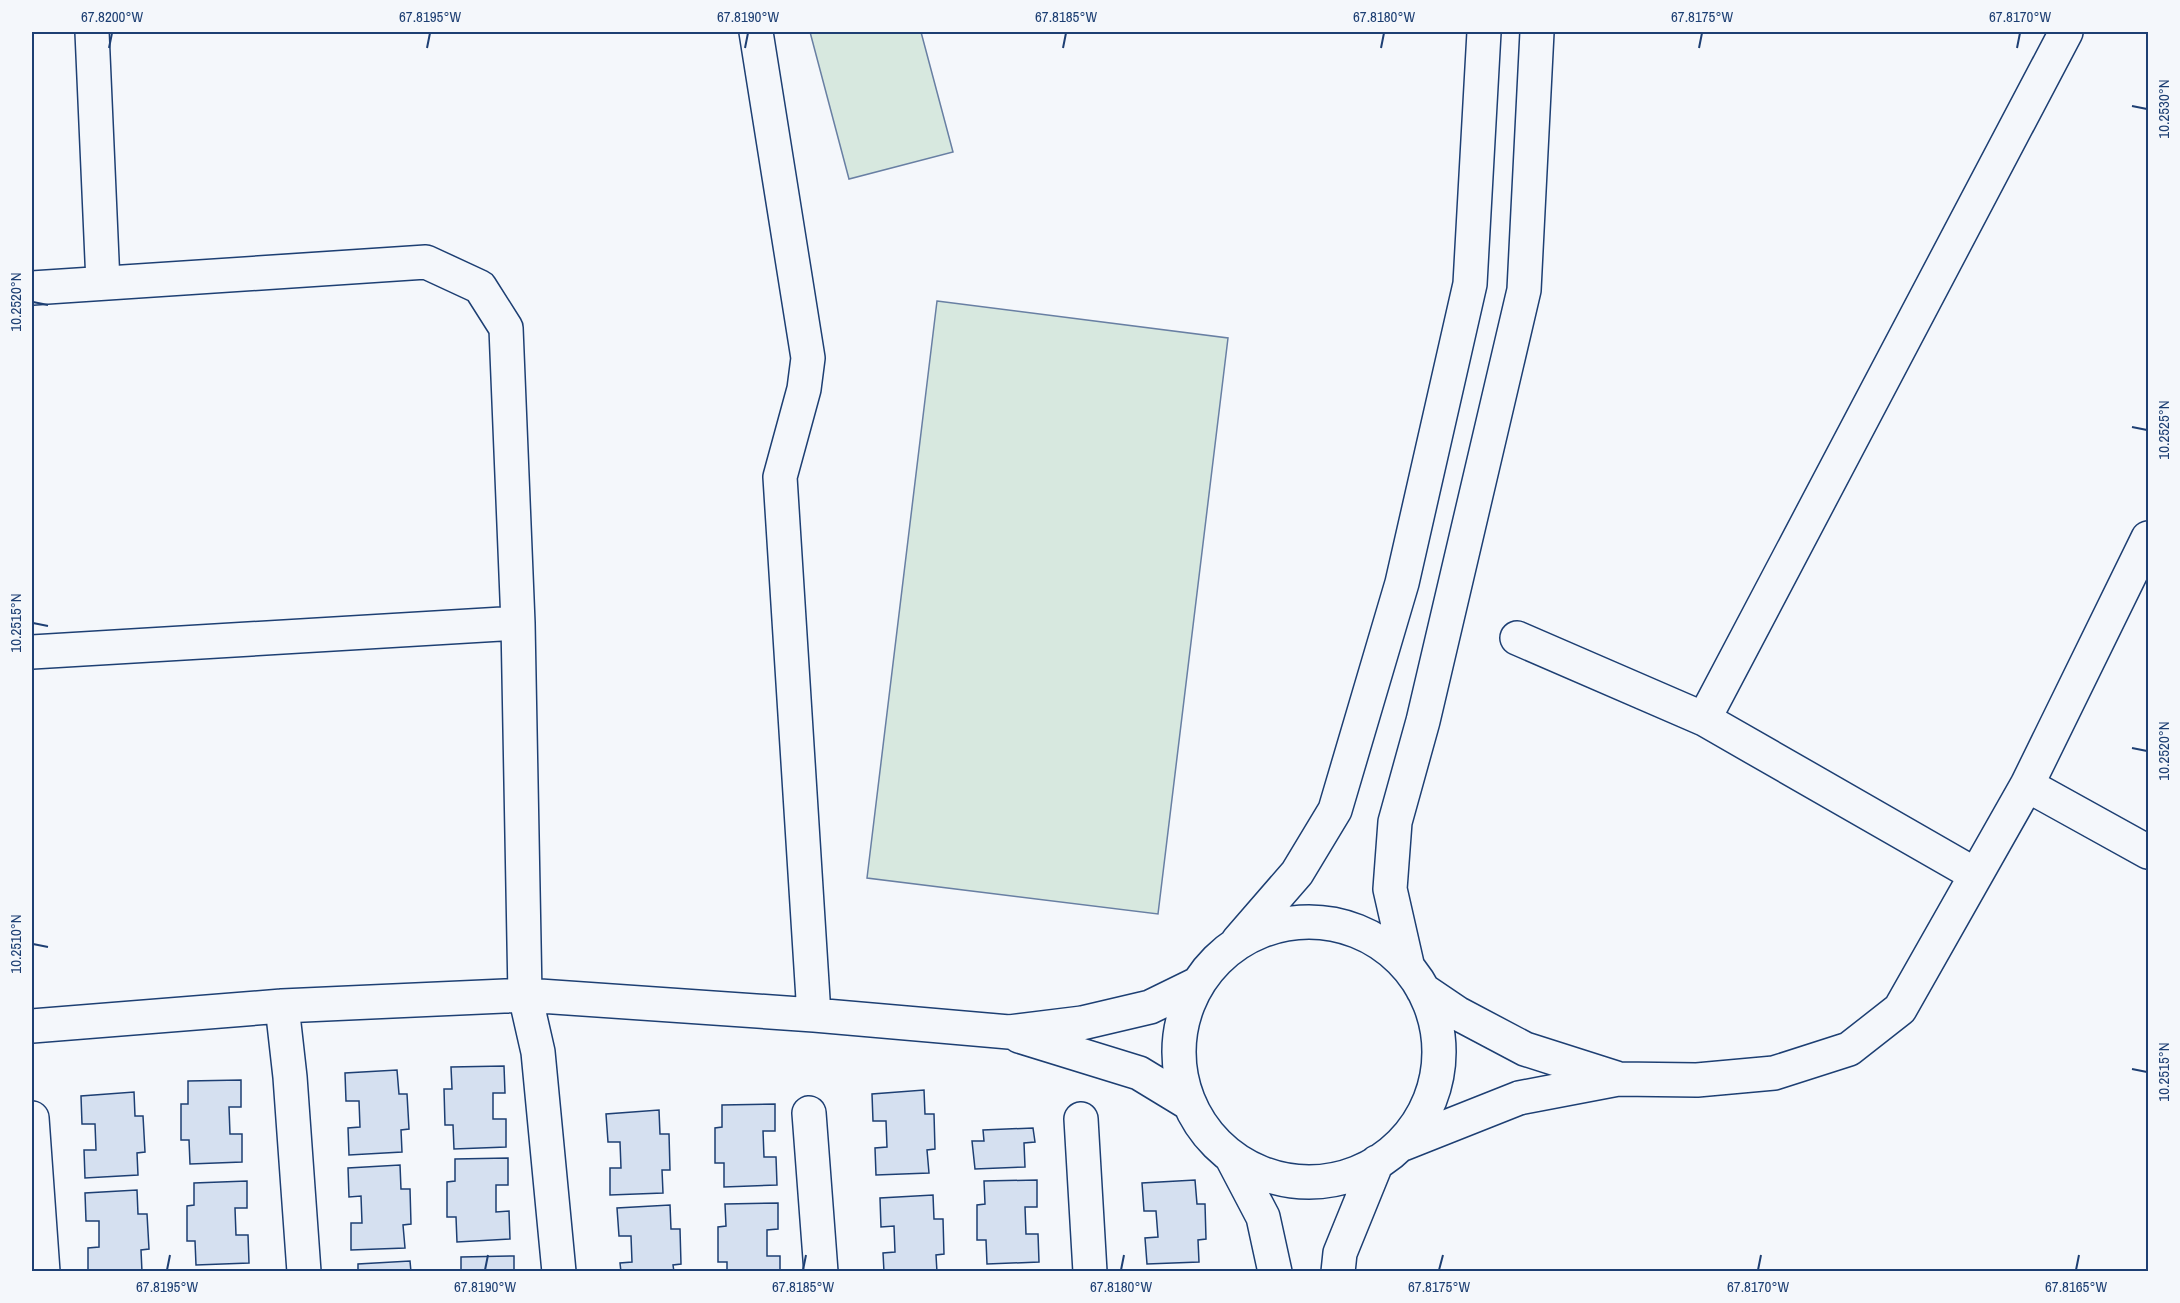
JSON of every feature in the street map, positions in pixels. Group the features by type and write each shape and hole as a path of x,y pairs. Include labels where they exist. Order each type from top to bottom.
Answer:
{"street":[{"path":"92,32 103,283"},
{"path":"756,32 808,358 804,389 780,477 814,1015"},
{"path":"32,1026 282,1006 525,995 814,1015 1009,1032 1082,1023 1150,1007 1195,985 1238,941 1297,873 1335,810 1402,583 1470,284 1484,32"},
{"path":"1403,1144 1431,1101 1440,1056 1431,1002 1415,977 1390,889 1395,822 1423,721 1524,290 1537,32"},
{"path":"1704,719 2066,32"},
{"path":"32,288 426,261 480,287 506,328 518,623 525,995 538,1052 559,1272"},
{"path":"1195,985 1179,1028 1181,1086 1201,1128 1216,1146 1254,1172 1298,1183 1323,1182 1366,1170 1403,1144 1519,1098 1618,1079 1697,1080 1774,1073 1849,1049 1900,1009 2027,785 2148,538"},
{"path":"32,652 518,623"},
{"path":"1517,638 1704,719 1976,875"},
{"path":"2027,785 2148,852"},
{"path":"1238,941 1280,924 1335,924 1377,940 1415,977 1457,1012 1525,1049 1618,1079"},
{"path":"282,1006 290,1077 304,1272"},
{"path":"1009,1032 1138,1073 1190,1104"},
{"path":"809,1113 821,1272"},
{"path":"32,1118 43,1272"},
{"path":"1081,1119 1090,1272"},
{"path":"1231,1156 1263,1217 1275,1272"},
{"path":"1338,1272 1340,1253 1377,1162"}],"shaded area":[{"path":"810,32 921,32 953,152 849,179"},
{"path":"937,301 1228,338 1158,914 867,878"}],"building":[{"path":"504,1066 505,1093 493,1093 493,1119 506,1119 506,1147 454,1149 453,1125 445,1125 444,1089 452,1089 451,1067"},
{"path":"397,1070 399,1094 407,1094 409,1129 401,1130 402,1152 349,1155 348,1128 360,1127 359,1101 346,1101 345,1073"},
{"path":"241,1080 241,1107 229,1107 230,1134 242,1134 242,1162 190,1164 189,1140 181,1140 181,1104 188,1104 188,1081"},
{"path":"924,1090 925,1114 934,1114 935,1149 927,1150 929,1173 876,1175 875,1148 887,1147 886,1121 873,1121 872,1094"},
{"path":"134,1092 135,1116 143,1116 145,1152 137,1153 138,1175 85,1178 84,1150 96,1150 95,1124 82,1124 81,1096"},
{"path":"775,1104 775,1131 763,1131 764,1157 776,1157 777,1185 724,1187 724,1163 715,1163 715,1128 722,1127 722,1105"},
{"path":"659,1110 660,1134 669,1134 670,1170 662,1170 663,1193 610,1195 610,1168 621,1168 620,1142 608,1142 606,1114"},
{"path":"1033,1128 1035,1142 1024,1143 1025,1167 975,1169 972,1141 984,1141 983,1130"},
{"path":"508,1158 508,1185 496,1185 496,1212 509,1211 510,1239 457,1242 456,1217 447,1217 447,1182 455,1181 455,1159"},
{"path":"400,1165 401,1189 410,1189 411,1224 403,1225 405,1248 351,1250 351,1223 362,1223 361,1196 349,1197 348,1168"},
{"path":"1037,1180 1037,1207 1025,1207 1026,1234 1038,1234 1039,1262 987,1264 986,1240 977,1240 977,1205 985,1204 984,1181"},
{"path":"1195,1180 1197,1204 1205,1204 1206,1239 1198,1240 1199,1262 1147,1264 1145,1238 1158,1237 1156,1211 1144,1211 1142,1183"},
{"path":"247,1181 247,1208 235,1208 236,1235 248,1235 249,1263 196,1265 195,1241 187,1241 187,1206 194,1205 194,1183"},
{"path":"137,1190 138,1214 147,1214 149,1249 141,1250 142,1272 88,1272 88,1248 99,1247 99,1221 86,1221 85,1193"},
{"path":"933,1195 934,1219 943,1219 944,1254 936,1255 937,1272 884,1272 883,1253 895,1252 894,1226 881,1227 880,1198"},
{"path":"778,1203 778,1229 767,1230 767,1256 780,1256 780,1272 727,1272 727,1262 718,1262 718,1227 726,1226 725,1204"},
{"path":"670,1205 671,1229 680,1229 681,1264 673,1265 674,1272 621,1272 620,1263 632,1262 631,1236 619,1236 617,1208"},
{"path":"514,1256 514,1272 461,1272 461,1257"},
{"path":"410,1261 411,1272 358,1272 358,1264"}]}
